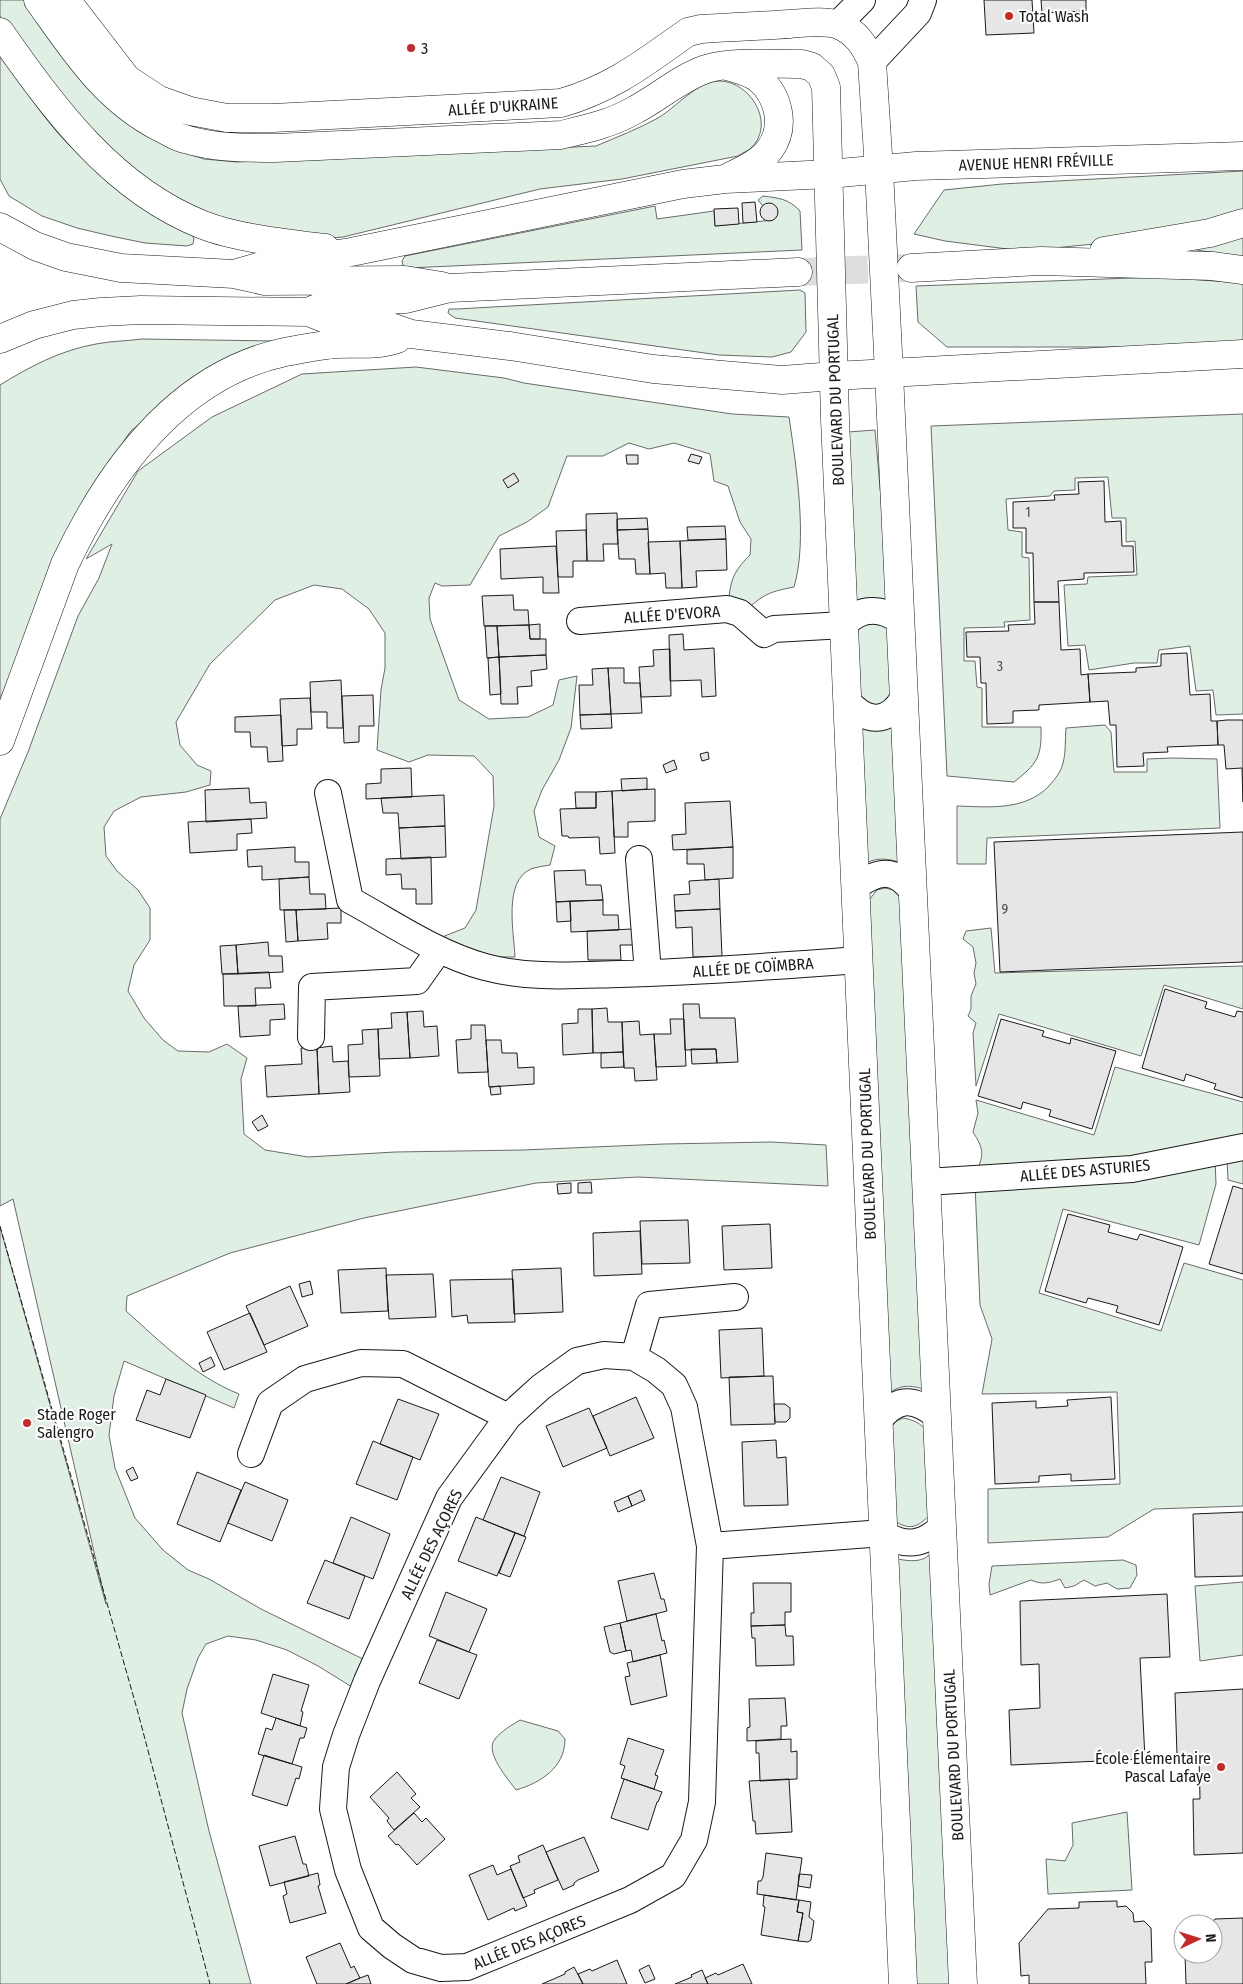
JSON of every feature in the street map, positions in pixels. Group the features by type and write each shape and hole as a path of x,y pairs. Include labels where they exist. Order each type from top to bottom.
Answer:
{"main road":[{"name":"ALLÉE D'UKRAINE","path":"38,0 89,71 116,97 142,118 184,139 231,148 275,148 560,134 597,127 615,121 694,74 709,68 802,64 812,67 821,75 826,87 829,174"},
{"name":"ALLÉE D'UKRAINE","path":"66,0 127,79 159,100 190,110 227,118 561,103 582,97 615,82 688,32 701,29 816,23 838,24"},
{"path":"838,24 858,38 872,62 879,170"},
{"path":"0,32 38,86 90,148 145,193 175,213 204,226 240,234 351,252"},
{"path":"725,179 758,161 770,150 776,139 780,123 778,107 770,92 760,80 746,71 727,66"},
{"name":"AVENUE HENRI FRÉVILLE","path":"234,274 265,265 351,252 683,184 725,179 829,174 925,166 1243,156"},
{"name":"BOULEVARD DU PORTUGAL","path":"879,170 963,1984"},
{"name":"BOULEVARD DU PORTUGAL","path":"829,174 834,376 844,625 903,1984"},
{"path":"1041,261 1210,233 1243,223"},
{"path":"0,227 35,246 66,257 90,263 141,270 234,274 266,281 405,280 450,288"},
{"path":"911,268 1041,261 1212,266 1243,270"},
{"path":"308,312 332,302 406,299 450,288 798,272"},
{"path":"0,339 34,325 72,315 101,312 141,310 308,312 334,322 388,326 411,334 510,346 653,369 782,380 1243,354"},
{"path":"0,740 65,564 78,537 98,501 120,469 139,444 176,407 198,391 255,361 312,347 388,342 411,334"}],"street":[{"path":"838,24 862,0"},
{"path":"872,62 918,12 923,0"},
{"name":"ALLÉE D'EVORA","path":"580,621 727,609 740,613 764,634 774,629 844,625"},
{"path":"844,625 851,617 870,610 881,611 900,621"},
{"path":"848,702 858,713 876,718 887,716 897,709 903,699"},
{"name":"ALLÉE DE COÏMBRA","path":"328,793 350,900 439,950 484,966 509,973 549,976 648,973 858,960"},
{"path":"639,860 648,973"},
{"path":"855,887 874,875 886,873 897,876 906,882 912,892"},
{"path":"311,1037 312,987 417,981 439,950"},
{"name":"ALLÉE DES ASTURIES","path":"926,1182 1132,1169 1243,1147"},
{"path":"634,1357 649,1305 735,1297"},
{"name":"ALLÉE DES AÇORES","path":"604,1355 634,1357 674,1385 684,1407 710,1546 702,1802 694,1840 673,1876 630,1900 468,1967 441,1968 412,1960 371,1928 348,1870 333,1810 336,1767 346,1735 367,1681 450,1498 508,1417 541,1387 576,1361 604,1355"},
{"path":"251,1454 270,1403 306,1379 361,1363 403,1364 508,1417"},
{"path":"879,1420 888,1408 907,1402 926,1407 937,1416"},
{"path":"710,1546 883,1533 895,1541 913,1543 934,1535 942,1527"}],"green space":[{"path":"0,0 27,0 175,149 204,159 237,162 596,146 658,118 703,85 720,81 731,83 750,96 760,117 761,128 758,138 751,148 738,156 622,179 540,189 343,237 320,239 240,224 200,210 171,196 125,168 31,63 0,16"},
{"path":"0,53 41,112 68,144 112,182 192,234 193,244 187,246 145,243 77,228 42,216 9,196 0,179"},
{"path":"1243,171 1243,216 1145,239 1023,251 945,241 914,234 944,190 1002,184"},
{"path":"763,196 783,200 792,204 800,211 802,250 408,268 403,266 402,261 405,256 655,206 657,219 714,211 715,226 773,220 777,215 776,207 769,204 763,206 758,200"},
{"path":"1243,235 1243,257 1190,249"},
{"path":"1158,277 1243,283 1243,343 1126,347 947,347 918,322 916,286"},
{"path":"800,290 805,293 806,332 791,352 772,357 719,355 455,318 448,313 449,309"},
{"path":"142,339 275,341 184,386 130,432 79,509 50,575 0,700 0,385 34,366 70,350 102,343"},
{"path":"416,367 504,378 524,383 732,414 789,417 797,479 800,525 798,568 794,587 770,593 749,608 729,597 735,574 750,555 751,539 740,522 728,486 714,481 710,454 674,443 649,449 629,443 603,456 567,456 548,507 527,522 499,536 470,585 442,586 435,583 429,598 430,619 459,700 489,719 528,717 553,705 559,680 577,676 571,728 559,760 542,790 534,811 539,837 555,846 550,865 531,869 522,875 517,884 512,908 515,957 473,957 442,937 465,928 476,910 494,806 493,776 474,756 428,755 409,762 377,750 381,690 385,668 385,633 369,609 342,589 314,585 275,600 210,664 176,722 180,745 197,765 211,771 210,785 186,792 141,797 114,811 104,827 106,856 117,871 138,890 150,908 150,940 134,965 128,991 144,1018 163,1040 178,1051 209,1052 227,1044 247,1058 241,1079 244,1134 265,1150 308,1157 395,1152 523,1150 664,1144 771,1142 826,1145 828,1186 638,1177 536,1183 364,1218 230,1253 127,1296 126,1311 165,1346 207,1378 239,1394 234,1408 124,1361 114,1396 109,1435 115,1468 135,1518 163,1550 188,1570 209,1579 261,1609 363,1659 352,1687 287,1650 256,1640 228,1636 206,1644 198,1658 187,1689 182,1713 209,1831 251,1984 0,1984 0,1227 106,1604 13,1199 0,1206 0,819 28,752 78,616 99,578 112,544 86,559 138,471 212,417 302,374"},
{"path":"1243,414 1243,714 1216,715 1213,690 1196,691 1190,646 1159,650 1157,663 1134,663 1089,670 1085,645 1068,646 1064,585 1087,584 1088,577 1137,575 1135,541 1126,542 1126,518 1112,518 1108,477 1075,478 1075,490 1054,491 1050,496 1006,499 1008,530 1022,532 1022,557 1029,558 1030,620 1004,622 1005,627 964,628 964,661 975,661 977,687 982,688 982,727 1041,727 1039,753 1033,765 1014,782 947,776 931,426"},
{"path":"875,430 885,544 888,605 849,606 848,432"},
{"path":"862,623 883,624 891,633 895,667 888,705 860,705 855,629"},
{"path":"895,722 903,863 878,859 863,865 853,724 866,729 874,729"},
{"path":"1105,725 1111,732 1114,772 1147,772 1147,759 1217,759 1220,828 987,838 986,864 957,864 957,806 1006,806 1029,800 1049,786 1061,769 1065,754 1066,728"},
{"path":"885,888 894,890 903,898 927,1390 906,1386 897,1388 887,1394 869,900 877,890"},
{"path":"991,928 995,973 1243,966 1243,1009 1164,985 1141,1056 999,1014 976,1086 973,1033 976,1023 968,1016 971,1009 971,996 976,984 974,973 976,963 973,947 963,939 966,931"},
{"path":"1115,1067 1243,1102 1243,1141 1129,1164 976,1172 981,1160 982,1151 973,1132 978,1113 976,1100 1094,1135"},
{"path":"1243,1155 1243,1184 1228,1180 1227,1158"},
{"path":"1215,1159 1216,1184 1199,1245 1063,1209 1039,1293 1161,1331 1184,1263 1243,1280 1243,1506 1154,1509 1108,1537 988,1543 988,1489 1120,1484 1117,1392 982,1394 992,1339 980,1305 975,1184"},
{"path":"903,1418 917,1422 927,1432 931,1514 918,1525 910,1527 894,1521 888,1431 895,1422"},
{"path":"932,1552 954,1984 912,1984 893,1558 909,1561 919,1560"},
{"path":"1123,1560 1136,1565 1137,1575 1130,1588 1117,1589 1107,1583 1095,1586 1084,1580 1074,1586 1065,1588 1060,1579 1046,1583 1031,1580 990,1595 989,1584 992,1566"},
{"path":"1243,1582 1243,1655 1200,1661 1195,1586"},
{"path":"520,1720 558,1731 565,1739 561,1758 550,1773 534,1783 516,1790 498,1765 492,1744 500,1733"},
{"path":"1127,1812 1132,1890 1048,1894 1046,1859 1065,1861 1073,1845 1072,1823"}],"building":[{"name":"Total Wash","path":"984,0 1032,0 1034,33 986,35"},
{"path":"1041,0 1086,0 1086,11 1042,13"},
{"path":"755,202 757,222 743,223 742,203"},
{"path":"769,203 775,206 778,212 775,218 769,221 763,218 760,212 763,206"},
{"path":"738,208 739,224 715,226 714,209"},
{"path":"691,454 702,457 699,464 688,461"},
{"path":"626,455 638,455 638,464 627,464"},
{"path":"514,473 519,481 508,488 503,480"},
{"path":"1104,481 1105,522 1121,521 1122,546 1133,546 1134,572 1084,573 1084,579 1058,581 1059,602 1034,602 1033,553 1026,553 1026,528 1013,528 1013,502 1055,500 1054,495 1079,494 1078,482"},
{"path":"617,513 618,544 603,544 604,561 587,561 586,514"},
{"path":"647,518 648,529 617,530 617,519"},
{"path":"725,526 726,539 688,540 687,527"},
{"path":"648,529 650,574 636,574 635,559 619,559 617,530"},
{"path":"586,530 587,561 573,561 573,577 558,577 556,531"},
{"path":"726,539 727,570 696,571 697,587 682,588 680,541"},
{"path":"680,541 682,588 666,588 665,573 650,574 648,542"},
{"path":"556,546 559,593 543,593 543,577 501,579 500,549"},
{"path":"513,595 514,610 528,610 529,625 484,626 482,596"},
{"path":"1034,602 1059,602 1061,650 1080,649 1081,675 1088,674 1090,702 1039,705 1039,710 1013,711 1013,723 987,724 986,683 981,683 980,657 967,657 966,632 1009,631 1008,625 1035,624"},
{"path":"540,624 540,639 530,639 529,625"},
{"path":"529,625 530,639 546,639 546,655 499,657 497,626"},
{"path":"485,626 497,626 499,657 487,658"},
{"path":"683,634 684,650 714,648 716,696 702,697 701,680 670,681 669,635"},
{"path":"670,649 671,696 641,697 639,667 654,666 653,650"},
{"path":"1187,653 1190,695 1210,694 1211,721 1217,721 1218,745 1167,747 1168,752 1143,753 1144,766 1117,767 1116,725 1110,725 1108,701 1090,702 1088,674 1136,672 1136,668 1161,666 1161,654"},
{"path":"546,655 547,669 531,671 532,686 517,687 518,704 501,704 499,657"},
{"path":"499,657 501,694 490,695 488,658"},
{"path":"608,668 624,668 624,683 640,683 642,713 611,714"},
{"path":"608,668 611,714 580,715 579,685 593,685 592,669"},
{"path":"341,680 343,728 327,728 327,712 311,712 310,682"},
{"path":"373,695 374,726 359,726 359,742 344,743 342,696"},
{"path":"310,698 312,729 297,729 297,745 282,746 280,699"},
{"path":"611,714 612,728 581,729 580,715"},
{"path":"281,715 283,761 268,762 267,747 251,747 250,732 235,732 235,717"},
{"path":"1243,720 1243,802 1242,768 1226,769 1224,745 1218,745 1217,721"},
{"path":"708,752 709,759 702,761 700,754"},
{"path":"674,760 677,769 666,773 663,765"},
{"path":"411,768 412,797 366,799 366,784 381,783 381,769"},
{"path":"647,778 647,789 622,791 621,779"},
{"path":"249,788 250,803 266,802 267,818 206,822 205,790"},
{"path":"655,789 655,821 628,822 628,837 614,837 612,791"},
{"path":"612,791 615,853 600,854 599,837 569,838 568,836 562,836 560,809 596,808 596,792"},
{"path":"575,792 596,792 596,808 576,808"},
{"path":"444,795 445,826 399,828 398,813 383,813 381,798"},
{"path":"730,801 733,847 673,850 672,835 686,834 685,803"},
{"path":"251,819 252,833 237,834 237,850 190,853 188,822"},
{"path":"445,826 446,857 401,859 399,828"},
{"path":"1243,832 1243,962 1000,972 994,842"},
{"path":"295,847 295,862 309,862 309,877 262,880 262,866 248,867 247,850"},
{"path":"733,847 733,878 705,880 704,864 687,864 687,850"},
{"path":"431,857 432,904 416,904 416,889 402,889 401,874 386,875 386,859"},
{"path":"585,870 586,885 601,885 603,900 556,902 554,871"},
{"path":"309,877 310,894 325,894 326,909 280,910 279,879"},
{"path":"719,879 720,909 675,911 674,895 690,894 689,881"},
{"path":"603,900 603,915 618,915 619,930 571,932 570,901"},
{"path":"570,901 571,921 557,922 556,902"},
{"path":"341,908 341,923 327,923 328,939 298,941 296,910"},
{"path":"720,909 722,956 693,957 692,927 676,928 675,911"},
{"path":"284,910 296,910 298,941 286,942"},
{"path":"633,929 634,945 620,945 621,960 588,960 587,931"},
{"path":"268,942 269,956 282,956 283,972 238,974 236,945"},
{"path":"236,945 238,974 222,974 220,946"},
{"path":"269,972 271,988 255,988 256,1006 224,1006 223,974"},
{"path":"1165,989 1207,1002 1205,1008 1235,1017 1237,1011 1243,1012 1243,1098 1214,1089 1216,1084 1186,1074 1184,1081 1142,1068"},
{"path":"284,1004 285,1019 270,1020 270,1035 240,1037 238,1006"},
{"path":"683,1004 699,1004 700,1018 735,1018 738,1062 717,1063 716,1049 685,1050"},
{"path":"607,1008 608,1022 622,1022 623,1052 593,1053 592,1009"},
{"path":"578,1009 592,1009 593,1053 563,1055 562,1024 578,1023"},
{"path":"423,1011 424,1027 437,1026 439,1056 410,1058 407,1012"},
{"path":"407,1012 410,1058 379,1059 378,1029 392,1028 391,1013"},
{"path":"670,1019 684,1019 686,1066 656,1067 654,1034 671,1034"},
{"path":"1001,1019 1044,1031 1042,1036 1070,1044 1071,1038 1116,1051 1092,1129 1049,1116 1051,1110 1023,1102 1021,1109 978,1096"},
{"path":"639,1021 640,1035 654,1034 657,1080 635,1081 634,1068 624,1068 622,1022"},
{"path":"471,1025 485,1025 488,1072 458,1073 456,1040 471,1039"},
{"path":"378,1029 380,1076 349,1077 348,1045 363,1044 362,1030"},
{"path":"486,1040 501,1040 502,1053 517,1053 518,1068 534,1067 534,1084 489,1087"},
{"path":"332,1046 333,1062 348,1061 350,1092 319,1094 317,1048"},
{"path":"301,1048 317,1048 319,1094 267,1097 265,1066 302,1064"},
{"path":"691,1049 716,1049 717,1063 692,1064"},
{"path":"623,1052 624,1067 601,1068 601,1053"},
{"path":"500,1086 501,1094 491,1095 490,1087"},
{"path":"262,1115 268,1126 258,1131 252,1122"},
{"path":"591,1182 592,1193 578,1193 578,1183"},
{"path":"571,1183 571,1193 558,1194 557,1184"},
{"path":"1233,1186 1243,1189 1243,1274 1209,1264"},
{"path":"1068,1214 1110,1225 1108,1232 1137,1240 1140,1234 1183,1247 1159,1325 1116,1312 1118,1306 1088,1298 1086,1303 1045,1291"},
{"path":"688,1220 690,1263 642,1264 640,1221"},
{"path":"770,1224 772,1268 724,1270 722,1226"},
{"path":"640,1231 642,1274 594,1276 593,1233"},
{"path":"386,1268 388,1311 341,1313 338,1270"},
{"path":"561,1268 563,1312 514,1314 512,1270"},
{"path":"433,1274 436,1317 389,1319 386,1275"},
{"path":"513,1279 515,1322 468,1323 467,1315 452,1317 450,1280"},
{"path":"310,1281 313,1294 302,1297 299,1284"},
{"path":"290,1286 308,1326 264,1345 246,1306"},
{"path":"250,1313 267,1352 224,1370 207,1332"},
{"path":"762,1328 764,1376 721,1378 719,1330"},
{"path":"211,1357 215,1366 203,1372 199,1363"},
{"path":"773,1376 775,1424 731,1425 729,1377"},
{"path":"166,1379 206,1395 190,1438 136,1420 147,1390 160,1395"},
{"path":"636,1397 654,1438 610,1456 593,1416"},
{"path":"1111,1397 1115,1479 1071,1481 1071,1474 1039,1476 1039,1482 995,1484 992,1403 1036,1401 1036,1408 1068,1406 1067,1400"},
{"path":"398,1399 439,1414 420,1460 380,1444"},
{"path":"774,1404 785,1404 790,1408 790,1418 786,1422 775,1422"},
{"path":"589,1408 607,1448 563,1467 546,1426"},
{"path":"776,1440 777,1458 786,1457 788,1505 744,1506 742,1442"},
{"path":"373,1441 413,1457 397,1500 356,1484"},
{"path":"133,1467 138,1478 131,1481 126,1471"},
{"path":"197,1472 241,1490 220,1542 177,1524"},
{"path":"501,1477 540,1492 524,1536 483,1520"},
{"path":"245,1482 288,1500 272,1541 228,1523"},
{"path":"641,1490 645,1500 632,1506 628,1496"},
{"path":"628,1496 632,1506 618,1512 614,1502"},
{"path":"1243,1512 1243,1576 1195,1577 1193,1514"},
{"path":"351,1517 390,1534 373,1579 333,1563"},
{"path":"476,1517 515,1533 497,1576 458,1561"},
{"path":"515,1533 526,1537 510,1577 499,1573"},
{"path":"325,1560 365,1576 349,1619 307,1603"},
{"path":"654,1573 661,1599 664,1599 667,1611 627,1621 618,1581"},
{"path":"753,1583 791,1583 791,1612 785,1612 785,1625 751,1626 751,1613 754,1613"},
{"path":"446,1592 487,1609 469,1652 429,1636"},
{"path":"1167,1594 1170,1657 1140,1658 1145,1759 1011,1765 1009,1710 1040,1708 1039,1664 1021,1665 1020,1601"},
{"path":"656,1614 662,1641 664,1640 667,1653 633,1662 631,1650 626,1651 620,1623"},
{"path":"620,1623 626,1651 614,1654 610,1652 604,1627"},
{"path":"785,1625 786,1636 793,1636 794,1665 756,1666 755,1638 752,1638 751,1626"},
{"path":"437,1640 477,1655 459,1699 419,1683"},
{"path":"660,1655 667,1696 631,1705 625,1677 630,1676 627,1663"},
{"path":"273,1674 309,1685 301,1711 303,1712 300,1726 261,1713"},
{"name":"École Élémentaire Pascal Lafaye","path":"1243,1689 1243,1853 1194,1855 1193,1799 1200,1799 1199,1754 1177,1755 1175,1693"},
{"path":"785,1698 787,1726 781,1726 781,1739 747,1741 747,1728 750,1727 749,1699"},
{"path":"276,1718 307,1728 304,1738 300,1738 292,1764 258,1754 266,1728 272,1730"},
{"path":"628,1738 664,1750 655,1775 658,1776 654,1789 621,1778 625,1766 620,1764"},
{"path":"791,1739 791,1752 797,1751 797,1779 760,1781 759,1753 756,1753 756,1741"},
{"path":"264,1755 302,1767 299,1779 296,1778 287,1806 252,1795"},
{"path":"397,1772 416,1794 411,1798 420,1807 394,1830 387,1821 389,1818 370,1797"},
{"path":"624,1779 662,1792 648,1830 611,1818"},
{"path":"789,1779 792,1832 756,1834 749,1781"},
{"path":"414,1813 422,1822 426,1818 445,1839 417,1865 388,1836"},
{"path":"295,1836 303,1864 306,1864 309,1876 270,1886 259,1846"},
{"path":"584,1837 599,1871 578,1880 574,1885 563,1890 546,1852"},
{"path":"543,1845 558,1880 534,1890 535,1893 523,1898 510,1866 520,1862 518,1856"},
{"path":"766,1853 802,1858 796,1900 757,1894 758,1881 761,1881 763,1877"},
{"path":"493,1865 497,1875 511,1869 527,1906 515,1911 514,1908 488,1920 469,1875"},
{"path":"318,1873 320,1885 318,1886 326,1913 290,1923 283,1896 287,1894 284,1882"},
{"path":"799,1874 812,1875 810,1888 798,1886"},
{"path":"764,1895 799,1900 797,1912 803,1913 798,1941 761,1935 765,1907 763,1906"},
{"path":"799,1900 811,1902 809,1917 814,1921 811,1940 808,1942 798,1941 803,1913 797,1912"},
{"path":"1117,1901 1117,1907 1126,1906 1133,1913 1134,1922 1144,1921 1151,1928 1152,1962 1145,1962 1146,1984 1029,1984 1029,1975 1021,1976 1019,1943 1048,1909 1079,1908 1079,1902"},
{"path":"1243,1918 1243,1984 1186,1984 1185,1964 1223,1964 1223,1919"},
{"path":"340,1943 351,1968 354,1966 360,1978 346,1984 317,1984 306,1957"},
{"path":"617,1960 627,1984 583,1984 578,1974 590,1969 592,1971"},
{"path":"743,1964 752,1984 708,1984 705,1978 716,1973 718,1975"},
{"path":"649,1965 655,1979 645,1983 639,1970"},
{"path":"574,1967 583,1984 542,1984 565,1974 565,1972"},
{"path":"702,1970 708,1984 675,1984 692,1977 691,1975"},
{"path":"368,1975 371,1984 346,1984 360,1978"}],"tunnel":[{"path":"798,272 906,268"}],"fence":[{"path":"0,1226 137,1709 210,1984"}],"place":[{"name":"Total Wash","path":"1009,16"},
{"name":"3","path":"411,48"},
{"name":"Stade Roger Salengro","path":"27,1423"},
{"name":"École Élémentaire Pascal Lafaye","path":"1221,1767"}]}
